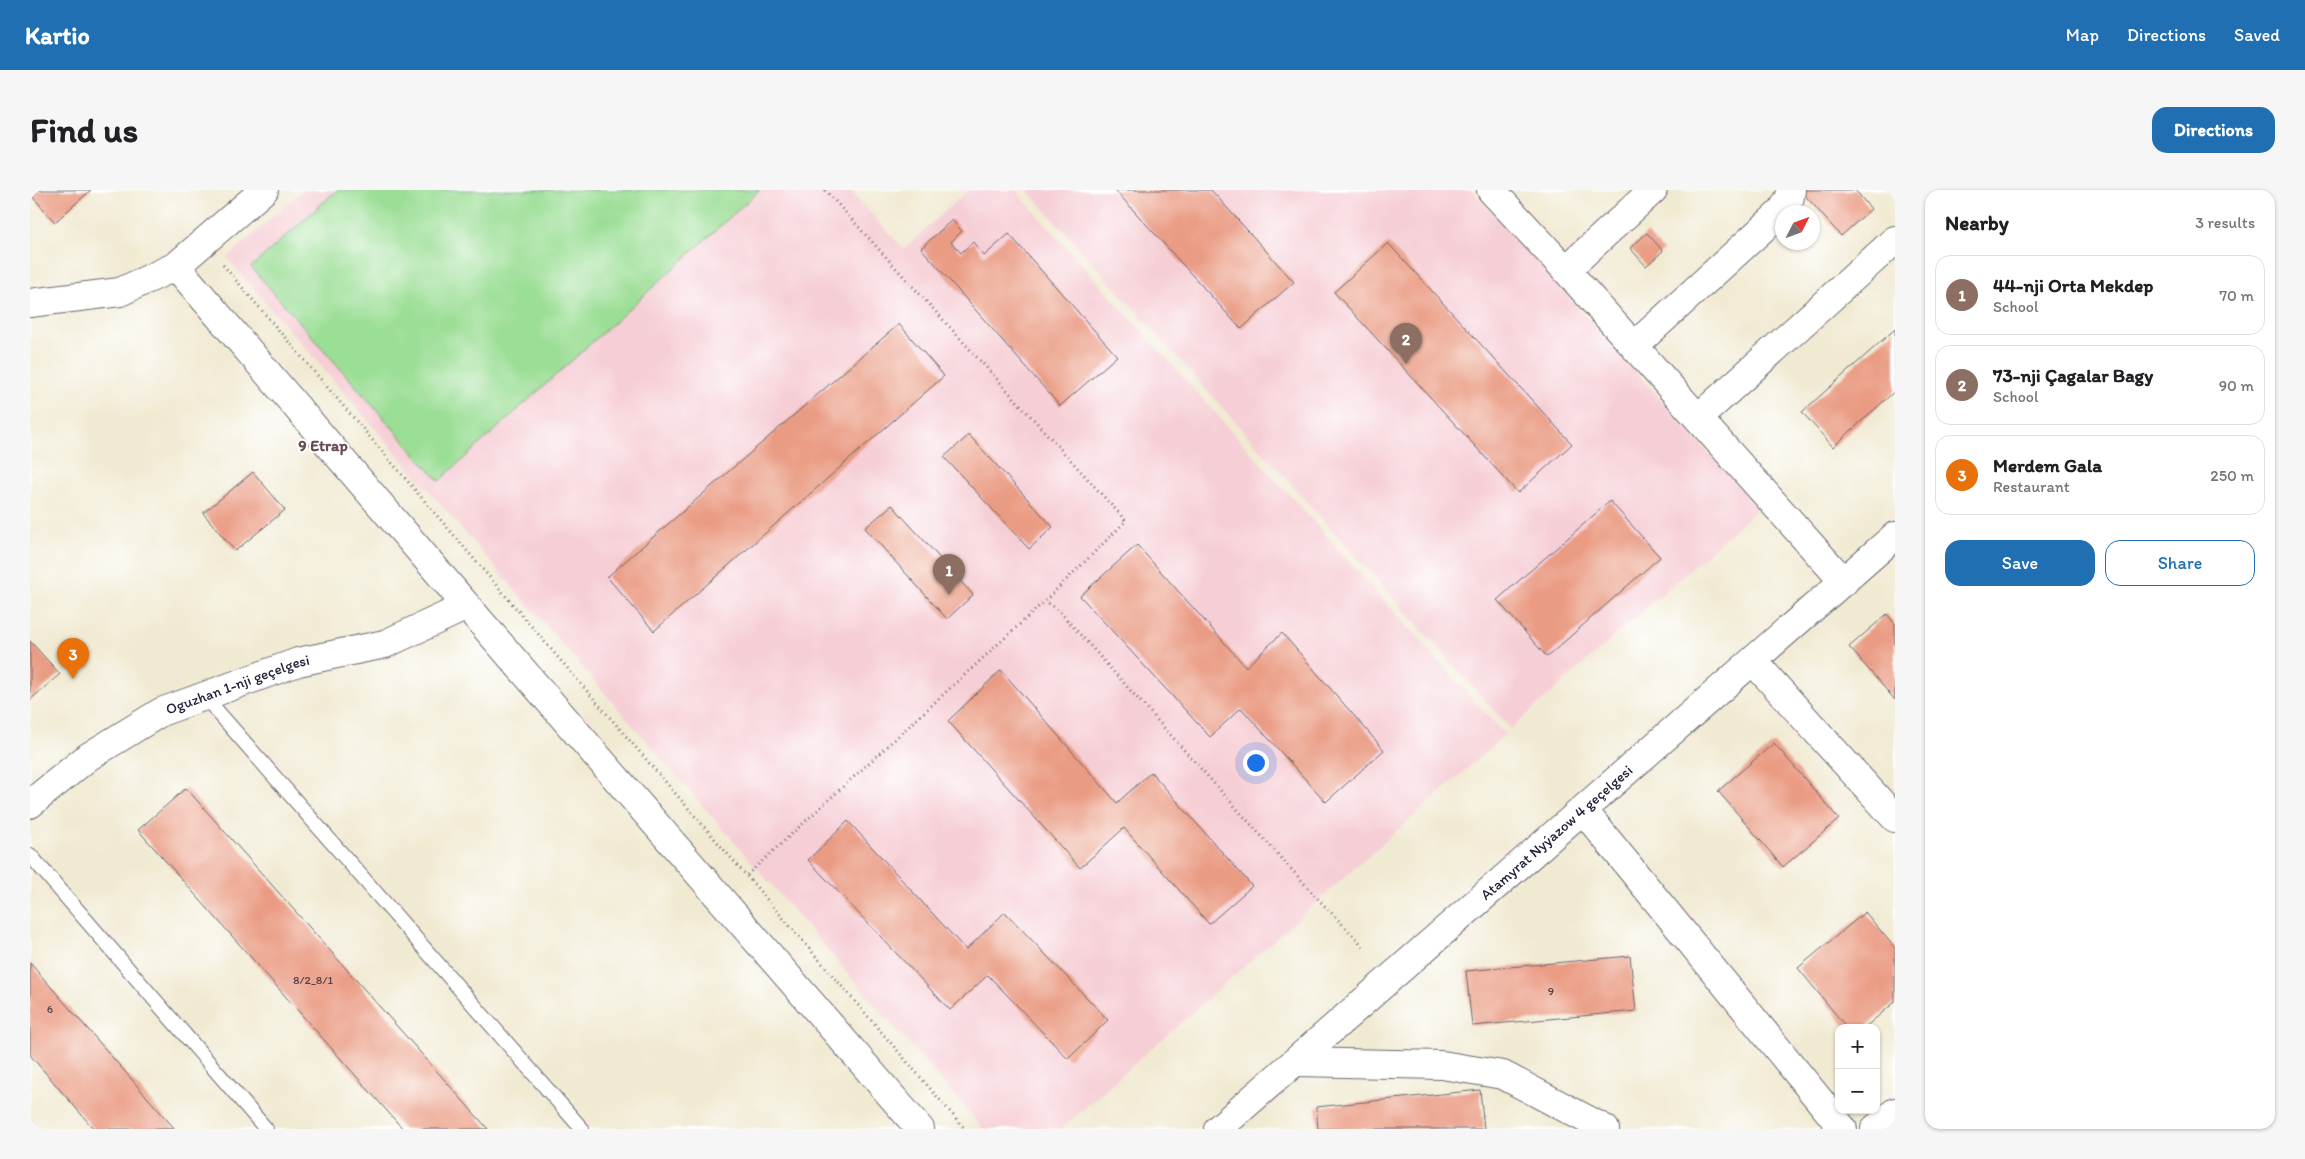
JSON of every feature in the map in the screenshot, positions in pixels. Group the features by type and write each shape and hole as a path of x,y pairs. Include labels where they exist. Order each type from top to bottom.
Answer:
{"street":[{"path":"30,303 120,292 176,266 264,190"},
{"path":"1491,190 1566,270 1844,582"},
{"path":"1566,270 1653,190"},
{"path":"1634,346 1782,211 1790,197 1791,190"},
{"path":"1698,418 1895,240"},
{"path":"176,266 466,606 920,1129"},
{"name":"Atamyrat Nyýazow 4 geçelgesi","path":"1218,1129 1895,536"},
{"name":"Oguzhan 1-nji geçelgesi","path":"30,804 88,757 161,712 298,662 385,644 466,606"},
{"path":"1753,661 1895,818"},
{"path":"1582,810 1843,1129"},
{"path":"1294,1062 1442,1065 1503,1075 1605,1129"},
{"path":"1875,1129 1895,1112"}],"lane":[{"path":"204,696 582,1129"},
{"path":"30,854 266,1129"}],"path":[{"path":"747,875 1045,601 1126,521 825,190"},
{"path":"222,264 556,656 965,1129"},
{"path":"1045,601 1059,611 1319,900 1364,947"}],"shaded area":[{"path":"303,190 849,190 904,249 968,190 1015,190 1505,735 1061,1129 983,1129 227,258"},
{"path":"1027,190 1472,190 1758,508 1511,729"}],"green space":[{"path":"337,190 760,190 439,481 251,267"}],"building":[{"path":"30,190 91,190 55,222 30,194"},
{"path":"1115,190 1211,190 1294,282 1241,329"},
{"path":"1855,190 1871,209 1841,236 1820,212 1820,205 1813,205 1801,191"},
{"path":"952,220 962,231 951,242 961,253 973,242 984,256 1009,234 1117,356 1060,406 921,248"},
{"path":"1647,233 1663,251 1646,266 1630,248"},
{"path":"1388,243 1572,444 1518,493 1334,292"},
{"path":"899,324 944,376 654,631 607,577"},
{"path":"1895,329 1895,391 1833,447 1802,412"},
{"path":"969,435 1053,527 1029,549 944,457"},
{"path":"253,472 285,510 235,551 203,513"},
{"path":"1610,501 1660,557 1547,657 1497,600"},
{"path":"892,505 973,595 947,619 865,528"},
{"path":"1137,545 1246,667 1282,633 1384,750 1326,802 1241,708 1210,737 1080,596"},
{"path":"1887,614 1895,624 1895,700 1849,647"},
{"path":"30,641 60,674 30,700"},
{"path":"1001,670 1117,803 1151,772 1252,886 1209,924 1124,828 1080,868 948,721"},
{"path":"1774,743 1839,819 1783,867 1718,791"},
{"path":"186,788 488,1129 403,1129 138,830"},
{"path":"848,821 966,950 1005,912 1108,1020 1068,1059 988,975 950,1010 808,860"},
{"path":"1865,912 1895,948 1895,1002 1869,1024 1844,1024 1798,968"},
{"path":"1630,956 1636,1011 1472,1026 1466,971"},
{"path":"30,963 175,1129 94,1129 30,1055"},
{"path":"1480,1090 1484,1129 1318,1129 1316,1107"}],"place":[{"name":"73-nji Çagalar Bagy","path":"1406,364"},
{"name":"44-nji Orta Mekdep","path":"949,595"},
{"name":"Merdem Gala","path":"73,679"}],"district":[{"name":"9 Etrap","path":"323,445"}]}
